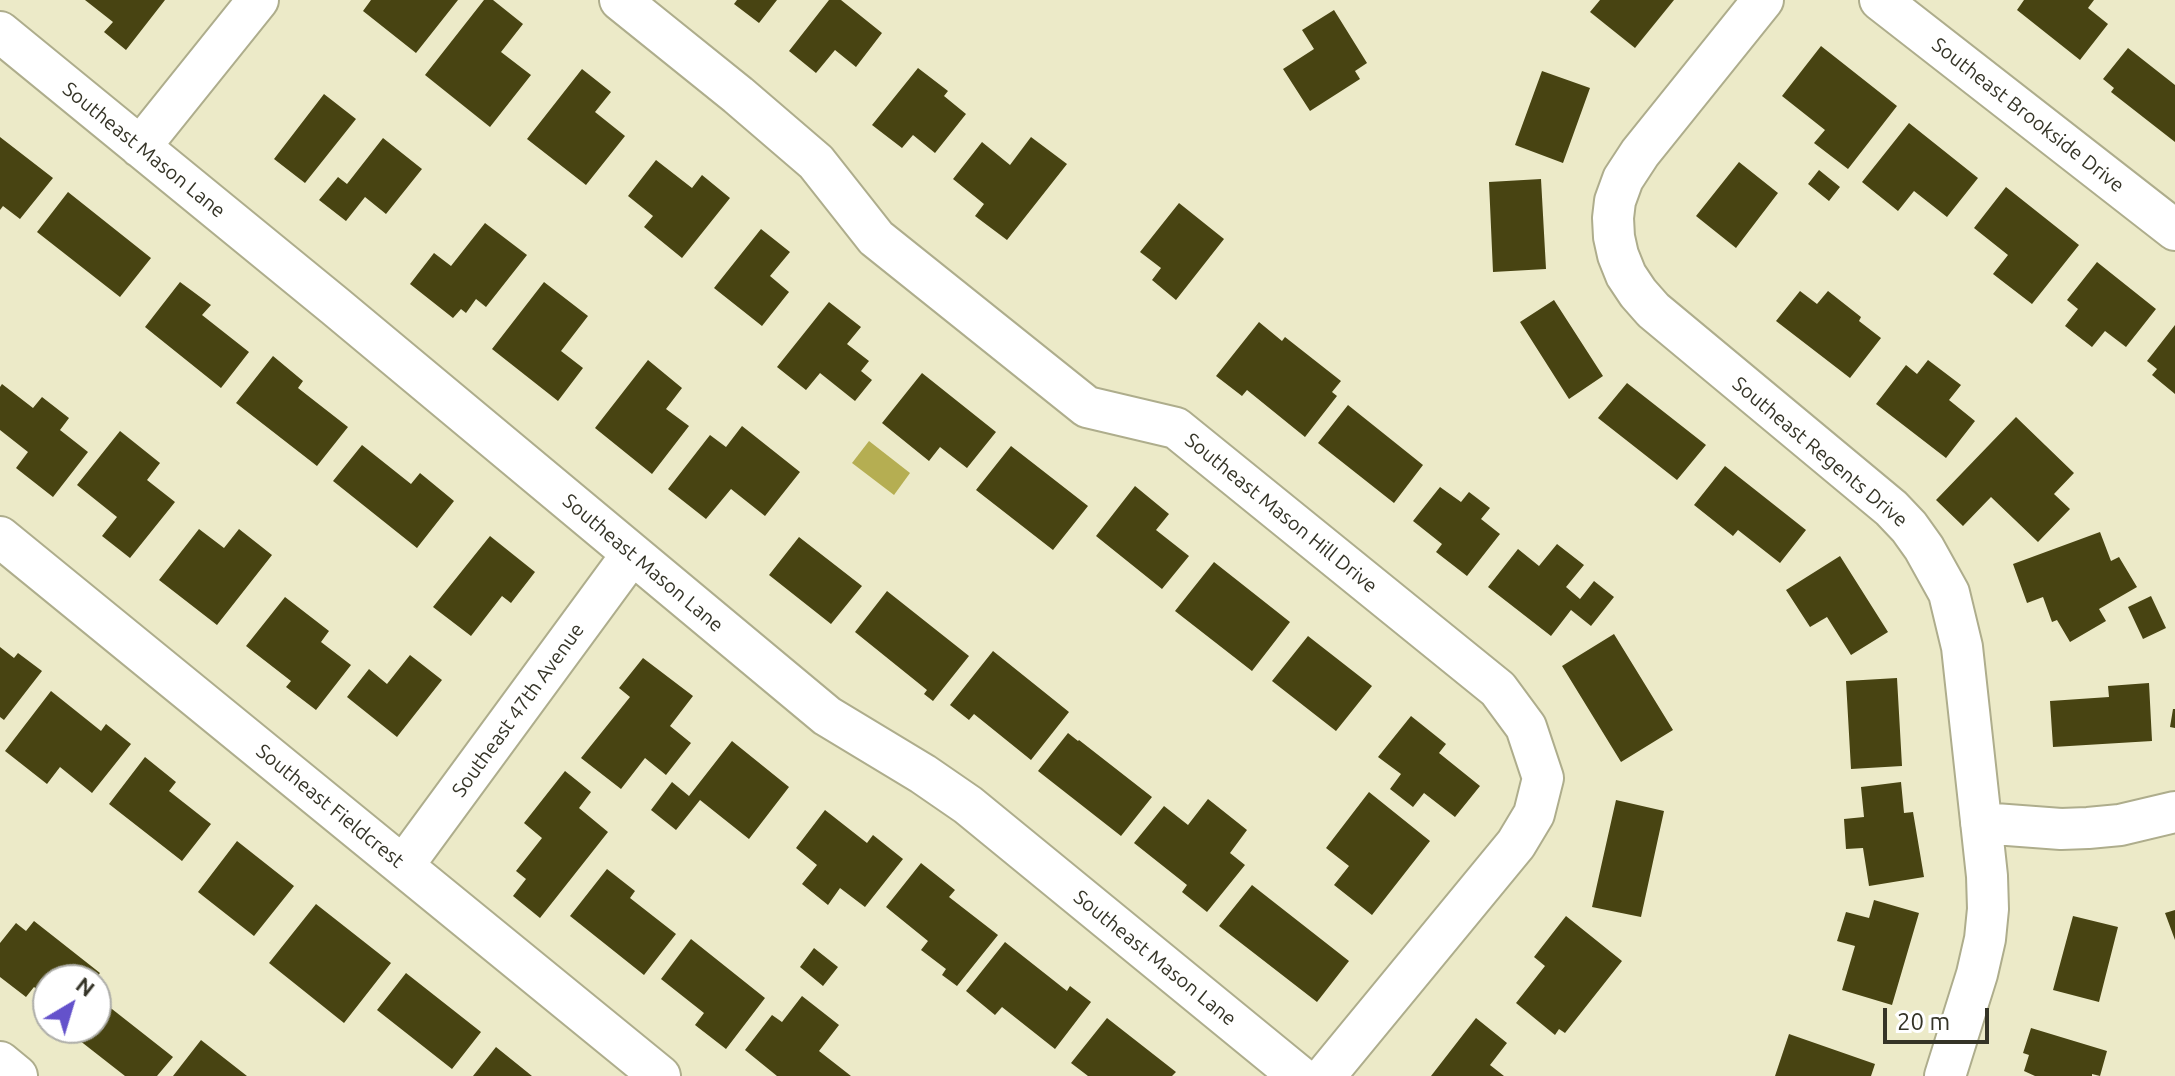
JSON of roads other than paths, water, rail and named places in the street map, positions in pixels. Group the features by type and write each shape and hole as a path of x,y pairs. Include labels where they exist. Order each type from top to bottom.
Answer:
{"street":[{"path":"140,147 258,0"},
{"name":"Southeast Mason Hill Drive","path":"620,0 816,162 876,238 888,248 1087,407 1176,428 1498,689 1526,727 1543,778 1534,814 1516,844 1325,1076"},
{"name":"Southeast Regents Drive","path":"1763,0 1640,153 1623,179 1613,218 1618,255 1626,275 1653,310 1891,508 1924,548 1949,593 1962,647 1988,909 1977,974 1945,1076"},
{"name":"Southeast Brookside Drive","path":"1880,0 2175,230"},
{"name":"Southeast Mason Lane","path":"0,32 827,716 968,805 1299,1076"},
{"name":"Southeast Fieldcrest","path":"0,537 660,1076"},
{"name":"Southeast 47th Avenue","path":"403,866 632,554"},
{"path":"1981,823 2088,828 2120,825 2175,812"},
{"path":"0,1062 17,1076"}]}
